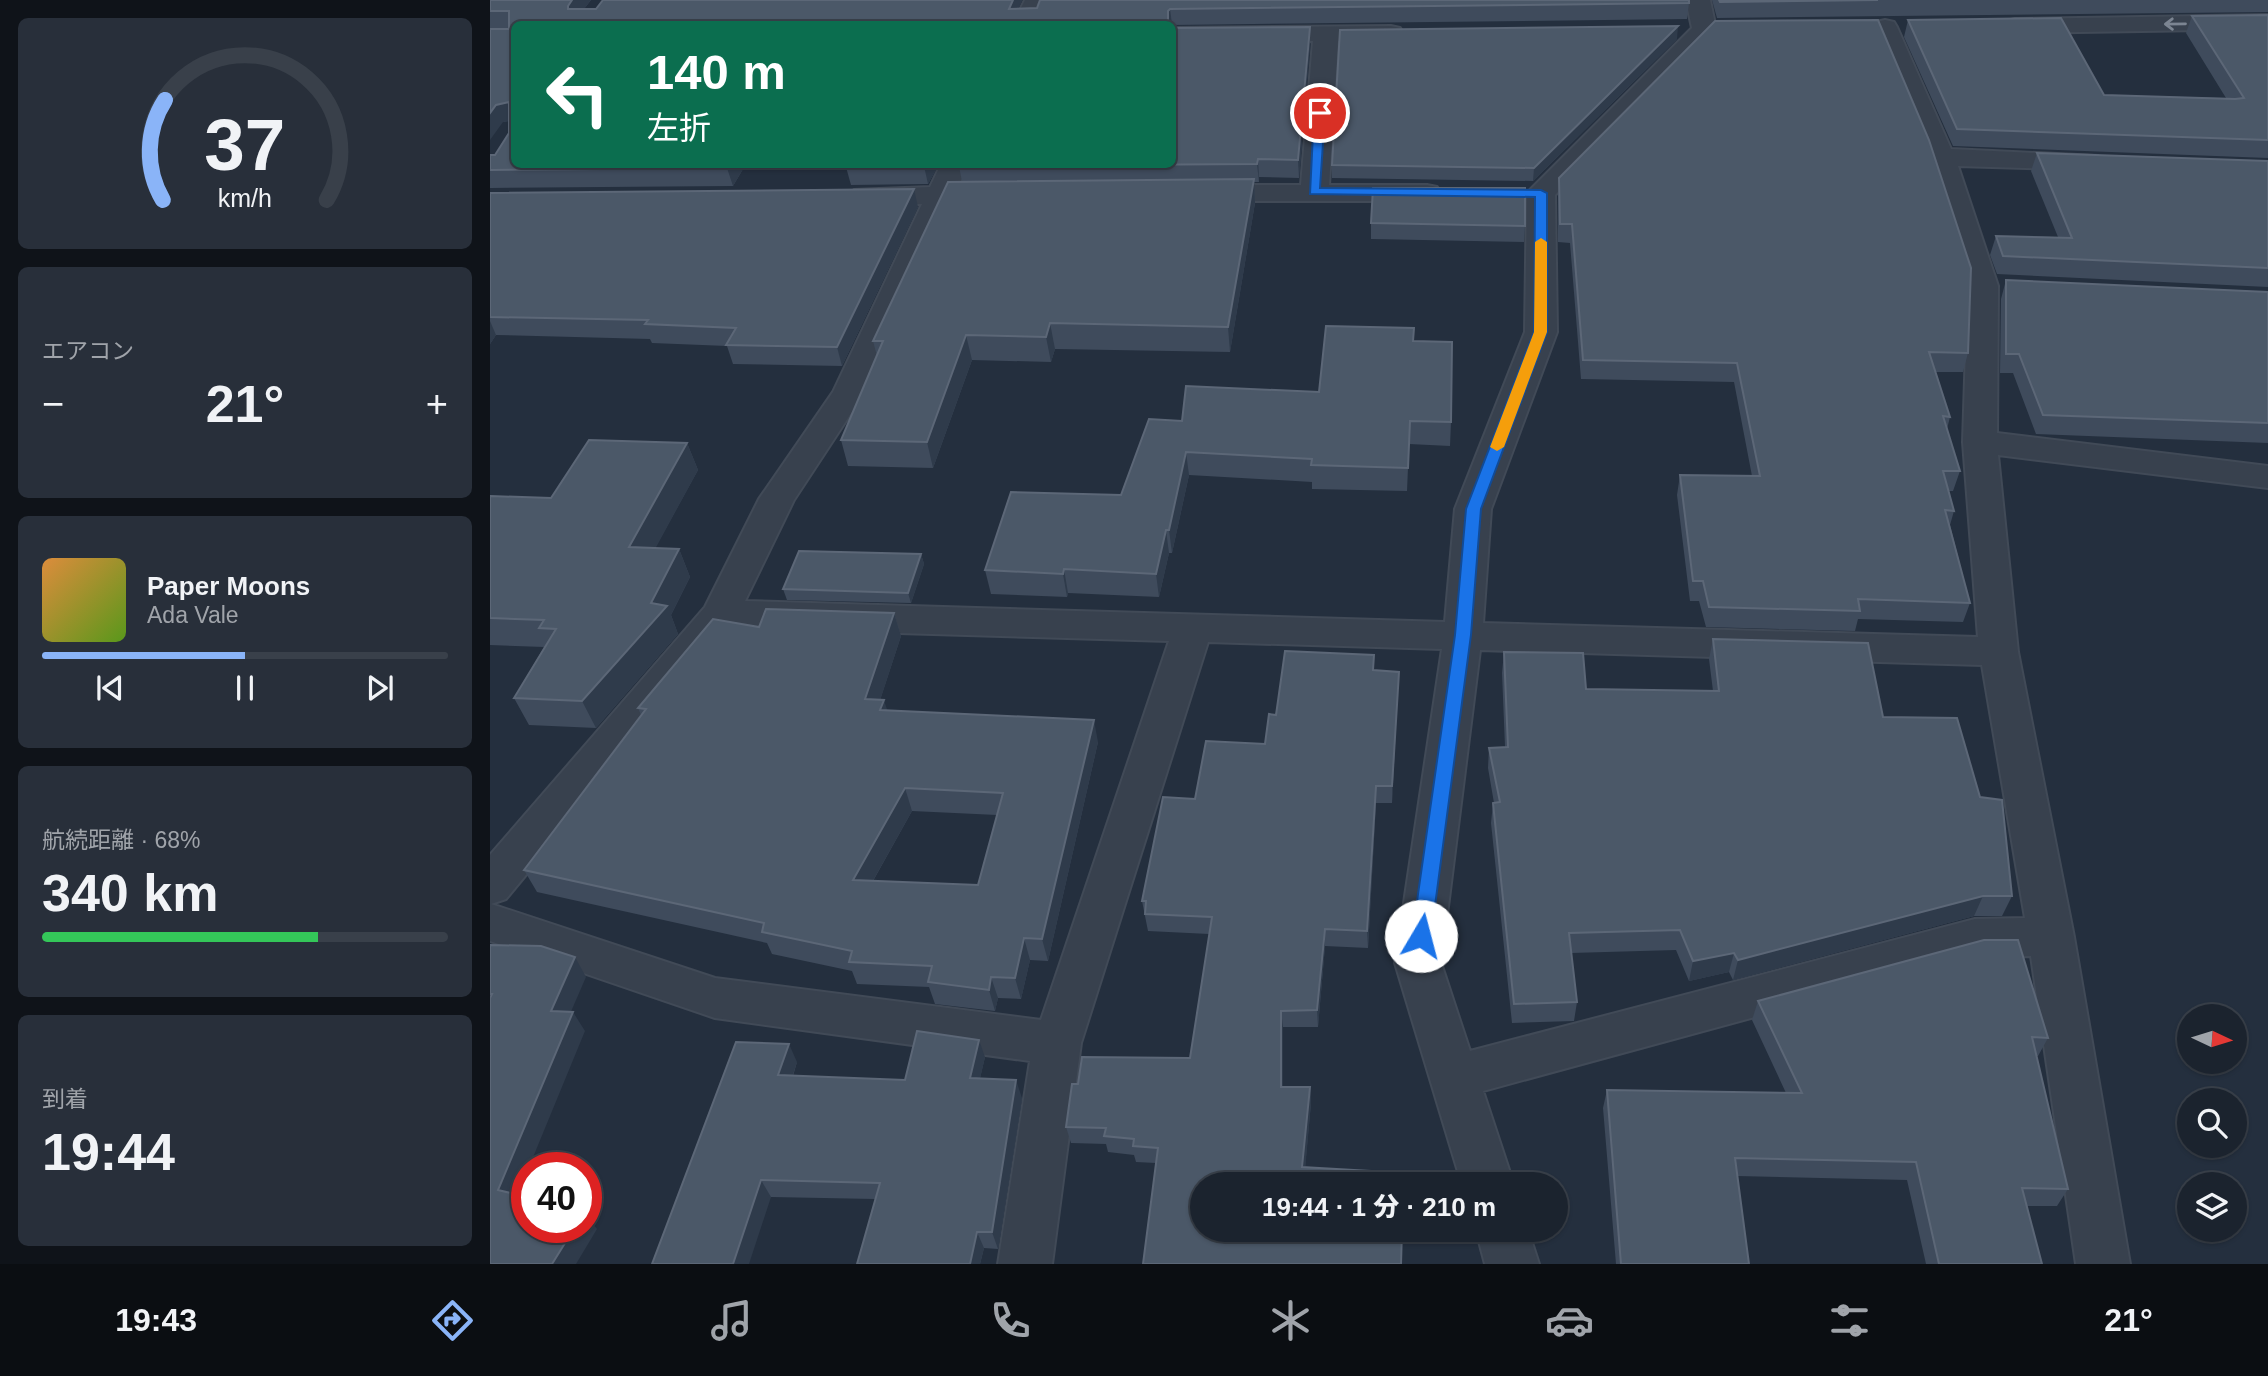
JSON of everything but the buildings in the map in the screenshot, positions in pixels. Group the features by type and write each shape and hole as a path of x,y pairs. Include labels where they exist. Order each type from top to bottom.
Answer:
{"street":[{"path":"1027,21 1037,0"},
{"path":"2243,0 2266,25"},
{"path":"1664,30 1712,19"},
{"path":"1484,1172 1418,963 1463,635 1474,509 1541,332 1527,193 1712,19"},
{"path":"1997,26 2266,25"},
{"path":"1885,27 1997,286 1980,442 1999,653 2051,937 2103,1264"},
{"path":"1176,35 1421,32"},
{"path":"1314,192 1326,33"},
{"path":"1941,157 2118,163"},
{"path":"844,197 947,180 1023,195"},
{"path":"490,886 720,614 777,499 849,392 947,180"},
{"path":"1175,193 1447,193"},
{"path":"1980,442 2268,477"},
{"path":"720,614 1999,653"},
{"path":"1025,1264 1057,1043 1193,628"},
{"path":"490,922 715,998 1057,1043"},
{"path":"1454,1077 1975,938 2051,937"},
{"path":"1506,1242 1512,1264"}],"slow traffic":[{"path":"1497,447 1541,332 1541,242"}],"route":[{"path":"1320,113 1314,192 1541,193 1541,332 1474,509 1463,635 1421,936"}]}
